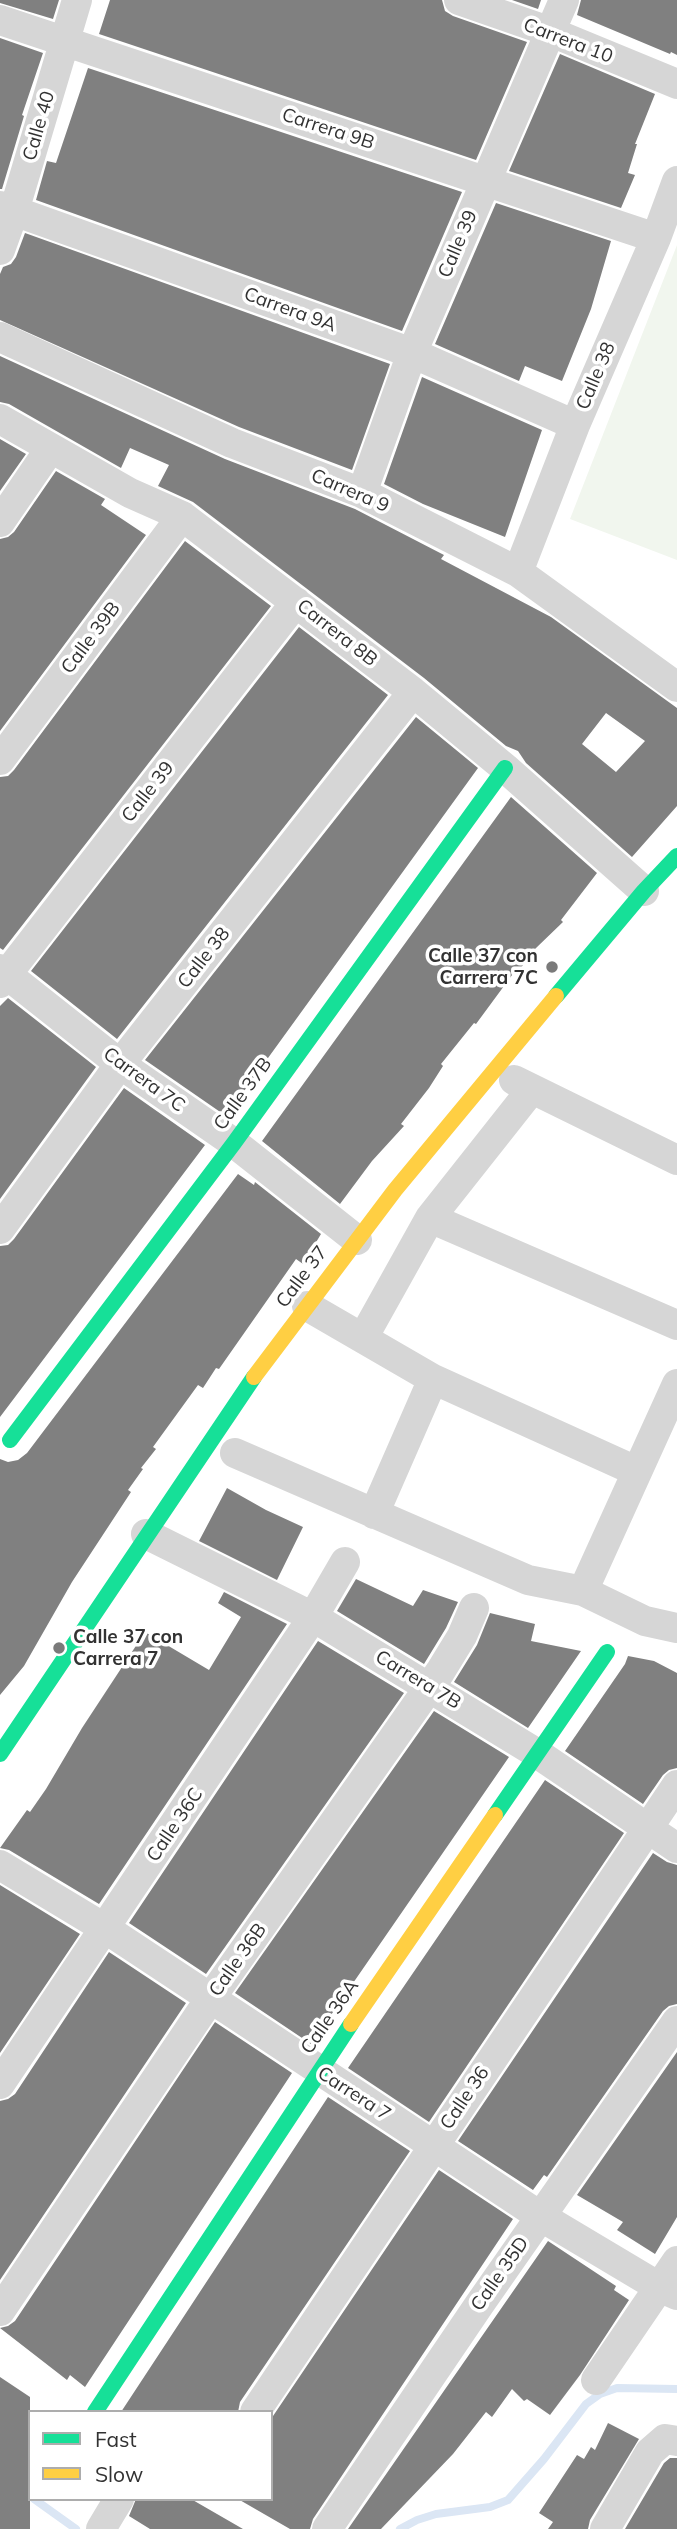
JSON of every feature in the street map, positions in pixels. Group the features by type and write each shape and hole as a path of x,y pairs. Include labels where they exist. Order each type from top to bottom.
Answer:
{"street":[{"name":"Calle 40","path":"0,250 7,208 76,0"},
{"name":"Carrera 10","path":"458,0 551,32 677,84"},
{"name":"Calle 39","path":"362,493 412,353 564,0"},
{"name":"Carrera 9B","path":"0,20 656,238"},
{"name":"Calle 38","path":"518,572 575,425 656,238 677,181"},
{"name":"Carrera 9A","path":"7,208 412,353 575,425"},
{"name":"Carrera 9","path":"0,337 232,443 362,493 518,572 677,687"},
{"name":"Carrera 8B","path":"0,419 130,493 182,516 413,692 505,768 644,891"},
{"path":"0,522 50,449"},
{"name":"Calle 39B","path":"0,760 182,516"},
{"name":"Calle 39","path":"2,975 296,601"},
{"name":"Calle 38","path":"0,1228 120,1064 413,692"},
{"name":"Calle 37B","path":"10,1440 234,1143 505,768"},
{"name":"Calle 37","path":"3,1742 255,1375 357,1240 644,891 677,856"},
{"name":"Carrera 7C","path":"2,975 120,1064 234,1143 357,1240"},
{"path":"495,1070 677,1160"},
{"path":"363,1338 430,1218 532,1089"},
{"path":"430,1218 677,1325"},
{"path":"307,1306 433,1379 636,1471"},
{"path":"374,1514 433,1379"},
{"path":"583,1591 677,1384"},
{"path":"235,1453 528,1580 583,1591 645,1621 677,1628"},
{"name":"Carrera 7B","path":"146,1534 313,1617 538,1754 677,1847"},
{"name":"Calle 36C","path":"0,2084 313,1617 345,1562"},
{"name":"Calle 36B","path":"0,2311 210,1999 430,1686 462,1636 474,1608"},
{"name":"Calle 36A","path":"96,2410 319,2071 607,1652"},
{"name":"Calle 36","path":"255,2410 677,1785"},
{"name":"Carrera 7","path":"0,1865 106,1929 540,2216 668,2291"},
{"name":"Calle 35D","path":"327,2529 540,2216 677,2021"},
{"path":"596,2380 668,2291 677,2261"},
{"path":"605,2529 650,2452 671,2440"},
{"path":"101,2529 119,2501"}],"shaded area":[{"path":"677,245 677,560 570,519"}],"building":[{"path":"0,0 59,0 53,19 0,3"},
{"path":"110,0 442,0 445,11 453,16 527,42 476,160 99,34"},
{"path":"512,0 541,0 538,9"},
{"path":"581,0 677,0 677,55 577,15"},
{"path":"0,38 43,53 22,115 24,116 2,189 0,189"},
{"path":"560,54 655,94 635,144 628,173 635,175 621,208 509,171"},
{"path":"88,68 462,192 402,331 36,200 47,161 56,163"},
{"path":"496,203 611,241 591,309 562,381 525,366 519,381 435,344"},
{"path":"25,233 390,364 352,470 239,427 0,320 0,274 3,267 11,264 16,257"},
{"path":"0,356 225,459 355,509 444,555 441,559 551,617 677,708 677,806 632,857 526,763 518,751 506,746 424,678 193,502 158,486 169,465 130,448 121,468 9,404 0,402","holes":["606,713 645,741 616,772 582,744"]},
{"path":"422,377 542,430 505,537 423,504 384,484"},
{"path":"0,439 26,454 0,491"},
{"path":"56,471 105,499 101,505 146,535 0,731 0,539 14,532"},
{"path":"185,541 271,606 3,950 0,948 0,777 8,776 14,770"},
{"path":"299,627 388,695 117,1039 31,971"},
{"path":"416,717 478,768 226,1116 145,1060"},
{"path":"511,797 597,873 561,920 563,922 536,948 520,969 518,967 476,1024 474,1023 441,1064 443,1066 429,1088 401,1124 404,1126 372,1161 340,1204 262,1141"},
{"path":"8,998 96,1067 0,1199 0,1006"},
{"path":"124,1088 205,1145 0,1417 0,1246 8,1245 14,1239"},
{"path":"238,1174 254,1185 255,1182 321,1234 303,1264 296,1259 219,1369 216,1368 203,1388 198,1385 153,1447 156,1449 128,1490 131,1492 72,1582 24,1666 0,1695 0,1459 8,1462 18,1460 27,1453"},
{"path":"227,1488 303,1527 277,1580 199,1541"},
{"path":"356,1579 413,1606 423,1590 458,1602 424,1664 337,1611"},
{"path":"224,1592 287,1624 99,1904 9,1850 0,1848 46,1789 145,1632 209,1670 241,1617 218,1603"},
{"path":"490,1613 535,1624 531,1641 581,1651 528,1728 454,1682 477,1645"},
{"path":"318,1641 404,1693 206,1974 129,1923"},
{"path":"628,1656 654,1661 677,1673 677,1768 663,1775 643,1804 565,1751"},
{"path":"434,1711 509,1757 311,2044 235,1993"},
{"path":"545,1780 624,1833 429,2122 348,2068"},
{"path":"653,1853 677,1865 677,2004 663,2011 547,2177 544,2175 533,2190 458,2141"},
{"path":"0,1885 80,1934 0,2053"},
{"path":"109,1952 186,2003 0,2280 0,2101 15,2094"},
{"path":"215,2022 292,2073 85,2387 70,2375 67,2380 0,2328 15,2321"},
{"path":"677,2052 677,2217 655,2254 617,2230 623,2222 577,2195"},
{"path":"328,2097 410,2151 240,2402 238,2410 122,2410"},
{"path":"439,2170 513,2219 313,2519 310,2529 290,2529 241,2501 273,2501 273,2416"},
{"path":"548,2241 616,2286 614,2290 629,2300 580,2375 550,2415 527,2399 524,2401 512,2389 492,2417 486,2412 453,2454 381,2529 348,2529"},
{"path":"0,2377 30,2397 30,2529 0,2529"},
{"path":"608,2423 639,2439 590,2520 588,2529 548,2529 553,2522 539,2513 577,2455 584,2459 591,2447 595,2450"},
{"path":"670,2458 677,2458 677,2529 625,2529 664,2463"},
{"path":"135,2501 194,2501 243,2529 150,2529 129,2516"}],"waterway":[{"path":"400,2529 436,2514 490,2507 508,2500 586,2404 600,2394 617,2388 677,2389"},
{"path":"37,2501 76,2529"}],"traffic: fast":[{"path":"10,1440 234,1143 505,768"},
{"path":"556,996 677,856"},
{"path":"0,1754 254,1377"},
{"path":"495,1815 607,1652"},
{"path":"96,2410 351,2024"}],"traffic: slow":[{"path":"254,1377 395,1190 556,996"},
{"path":"351,2024 495,1815"}],"place":[{"name":"Calle 37 con Carrera 7C","path":"552,967"},
{"name":"Calle 37 con Carrera 7","path":"59,1648"}]}
